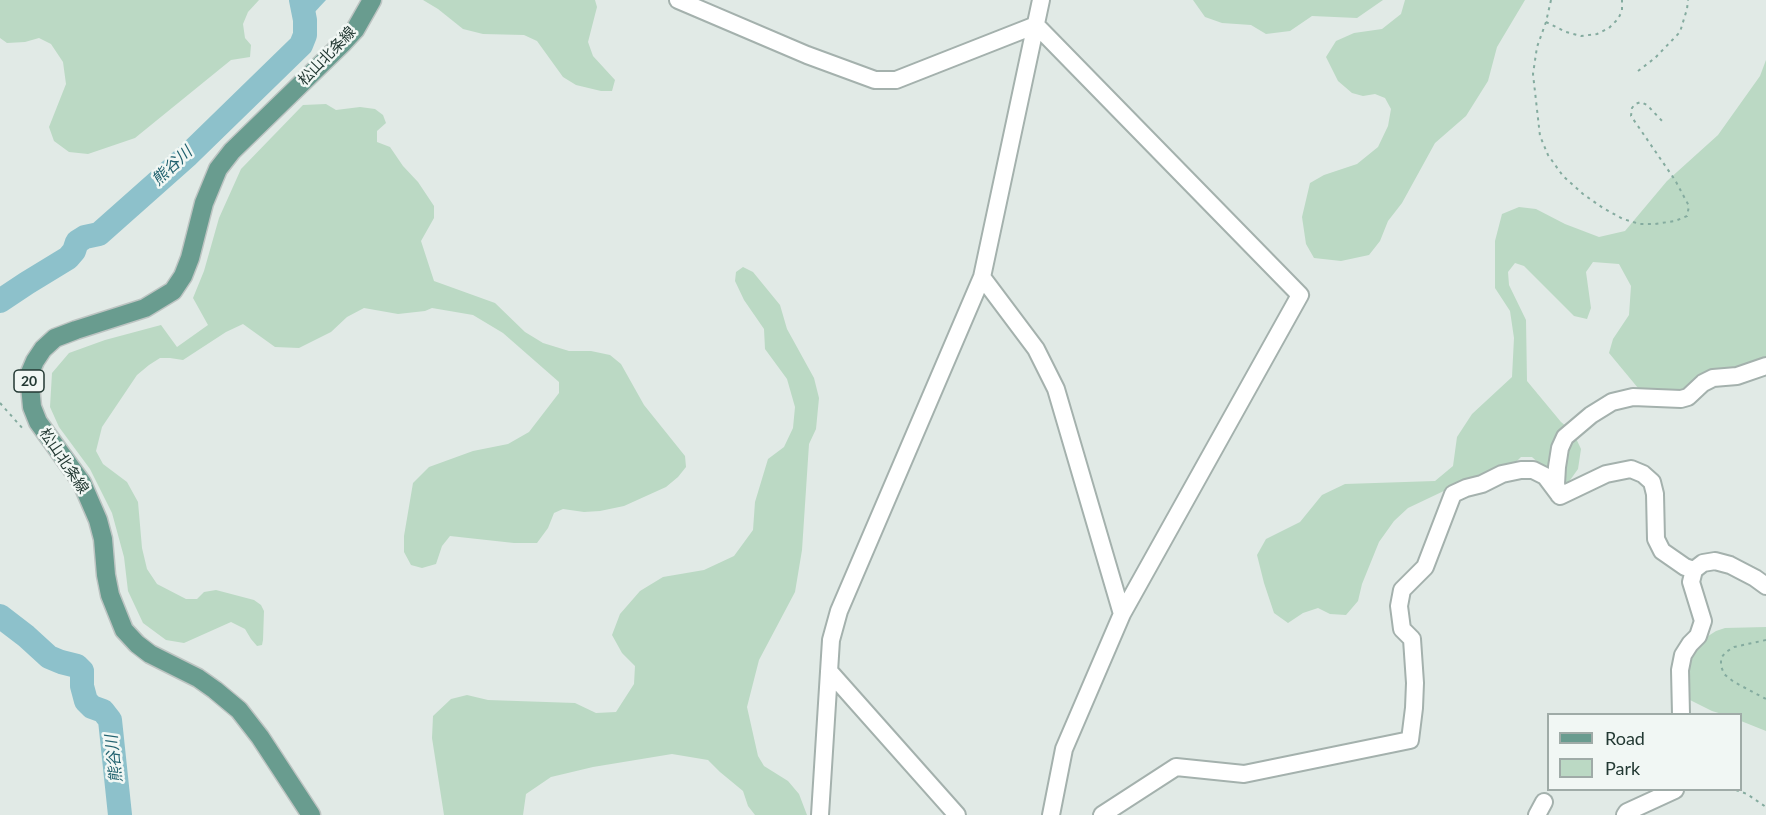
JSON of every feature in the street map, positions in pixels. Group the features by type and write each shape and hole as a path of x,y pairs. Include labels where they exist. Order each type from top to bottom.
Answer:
{"main road":[{"name":"松山北条線","path":"311,815 260,737 239,710 198,678 150,654 124,630 110,595 99,520 82,483 38,422 32,407 29,375 39,355 55,338 145,308 173,291 183,276 190,258 204,203 218,169 232,151 355,30 372,0"}],"street":[{"path":"678,0 807,55 875,80 896,80 1036,25"},
{"path":"820,815 831,640 839,611 982,277 1041,0"},
{"path":"1036,25 1300,295 1122,614 1064,749 1051,815"},
{"path":"982,277 1036,349 1056,390 1122,614"},
{"path":"1560,496 1556,484 1560,448 1565,437 1591,415 1612,402 1633,397 1681,399 1688,397 1703,383 1713,378 1737,376 1766,366"},
{"path":"1560,496 1606,474 1631,469 1642,474 1652,482 1655,494 1656,539 1662,551 1685,567 1694,570"},
{"path":"1102,815 1176,767 1244,774 1410,740 1415,683 1412,639 1402,629 1399,606 1402,590 1425,567 1453,494 1502,474 1533,470 1545,476 1560,496"},
{"path":"1682,713 1680,669 1683,655 1698,636 1703,621 1691,582 1694,570 1703,563 1715,561 1730,565 1766,586"},
{"path":"830,672 957,815"},
{"path":"1623,814 1671,791"}],"path":[{"path":"1551,0 1537,47 1533,74 1540,136 1548,155 1563,176 1583,194 1623,219 1640,224 1655,224 1675,221 1687,216 1689,206 1675,180 1631,116 1632,108 1641,102 1647,105 1664,123"},
{"path":"1546,22 1566,32 1581,36 1597,34 1609,28 1618,19 1622,11 1622,0"},
{"path":"1638,71 1680,32 1688,0"},
{"path":"1766,640 1734,647 1721,658 1724,674 1766,699"},
{"path":"1739,791 1766,807"}],"green space":[{"path":"0,0 259,0 248,12 243,24 245,38 251,45 250,57 231,60 135,138 88,154 69,152 54,141 49,127 66,84 63,62 51,44 39,38 7,43 0,38"},
{"path":"423,0 595,0 597,7 588,42 593,56 615,80 612,91 601,91 576,85 563,77 537,41 524,35 483,34 463,29"},
{"path":"1193,0 1383,0 1357,18 1312,16 1290,31 1266,34 1251,25 1222,23 1205,17"},
{"path":"1405,0 1525,0 1497,47 1488,81 1466,116 1435,143 1402,203 1388,221 1380,241 1369,255 1341,261 1314,258 1306,244 1302,217 1310,183 1324,175 1357,164 1378,147 1388,126 1391,109 1385,98 1375,94 1363,96 1352,93 1338,81 1326,57 1336,41 1354,33 1382,29 1401,14"},
{"path":"1766,60 1766,366 1671,397 1638,388 1609,353 1613,339 1629,315 1631,286 1619,264 1593,262 1586,272 1591,308 1587,319 1574,316 1524,266 1515,263 1508,272 1509,285 1526,320 1527,381 1561,422 1573,432 1581,449 1578,469 1568,483 1555,478 1532,457 1521,457 1513,465 1493,469 1467,480 1408,508 1394,521 1379,542 1362,584 1358,601 1346,615 1330,614 1318,608 1303,613 1288,623 1274,613 1257,555 1266,539 1300,522 1322,495 1345,484 1435,481 1453,466 1457,437 1472,414 1512,377 1514,338 1510,311 1495,288 1495,241 1502,214 1519,207 1536,209 1565,224 1599,237 1625,231 1667,181 1718,135 1760,76"},
{"path":"326,104 336,110 360,107 375,109 383,115 386,123 377,131 377,142 390,147 434,206 434,218 421,241 434,281 495,303 525,332 543,343 569,351 591,351 610,355 621,364 644,405 685,456 686,467 666,487 624,506 584,512 563,509 554,513 548,528 537,543 514,543 450,536 442,546 436,564 422,568 411,565 404,552 404,536 413,483 429,467 473,451 508,444 529,432 559,393 559,382 503,333 473,315 432,308 398,314 364,308 347,317 331,332 299,348 275,347 243,324 226,332 183,360 160,358 137,375 102,427 96,451 103,464 127,482 138,502 142,548 147,569 157,584 186,599 197,599 204,592 216,590 254,600 261,605 264,611 262,645 257,646 245,629 231,622 184,643 166,640 143,623 128,591 124,557 112,513 90,469 59,427 50,407 52,373 69,353 105,340 161,325 177,347 208,325 193,298 204,271 219,218 241,169 303,105"},
{"path":"743,267 753,272 780,305 787,329 814,378 819,398 816,429 809,444 802,550 795,592 759,660 747,707 758,756 764,766 788,781 799,794 807,815 755,815 748,806 743,791 708,760 672,754 593,767 551,777 526,794 523,815 444,815 432,738 433,716 451,699 467,695 488,700 575,703 596,713 616,712 634,684 635,666 622,653 612,635 620,614 640,591 663,577 704,570 734,556 753,530 755,502 768,459 784,447 793,428 795,407 787,379 765,349 764,329 744,300 735,281 736,272"},
{"path":"1766,627 1766,731 1742,721 1742,713 1719,713 1688,699 1687,673 1692,654 1702,640 1725,628"}],"water":[{"path":"307,0 326,0 312,15"}],"waterway":[{"name":"熊谷川","path":"0,301 68,258 77,242 85,237 99,234 188,155 301,45 305,35 301,0"},
{"name":"熊谷川","path":"0,616 49,657 77,666 82,671 82,686 86,701 92,707 103,711 110,720 120,815"}]}
